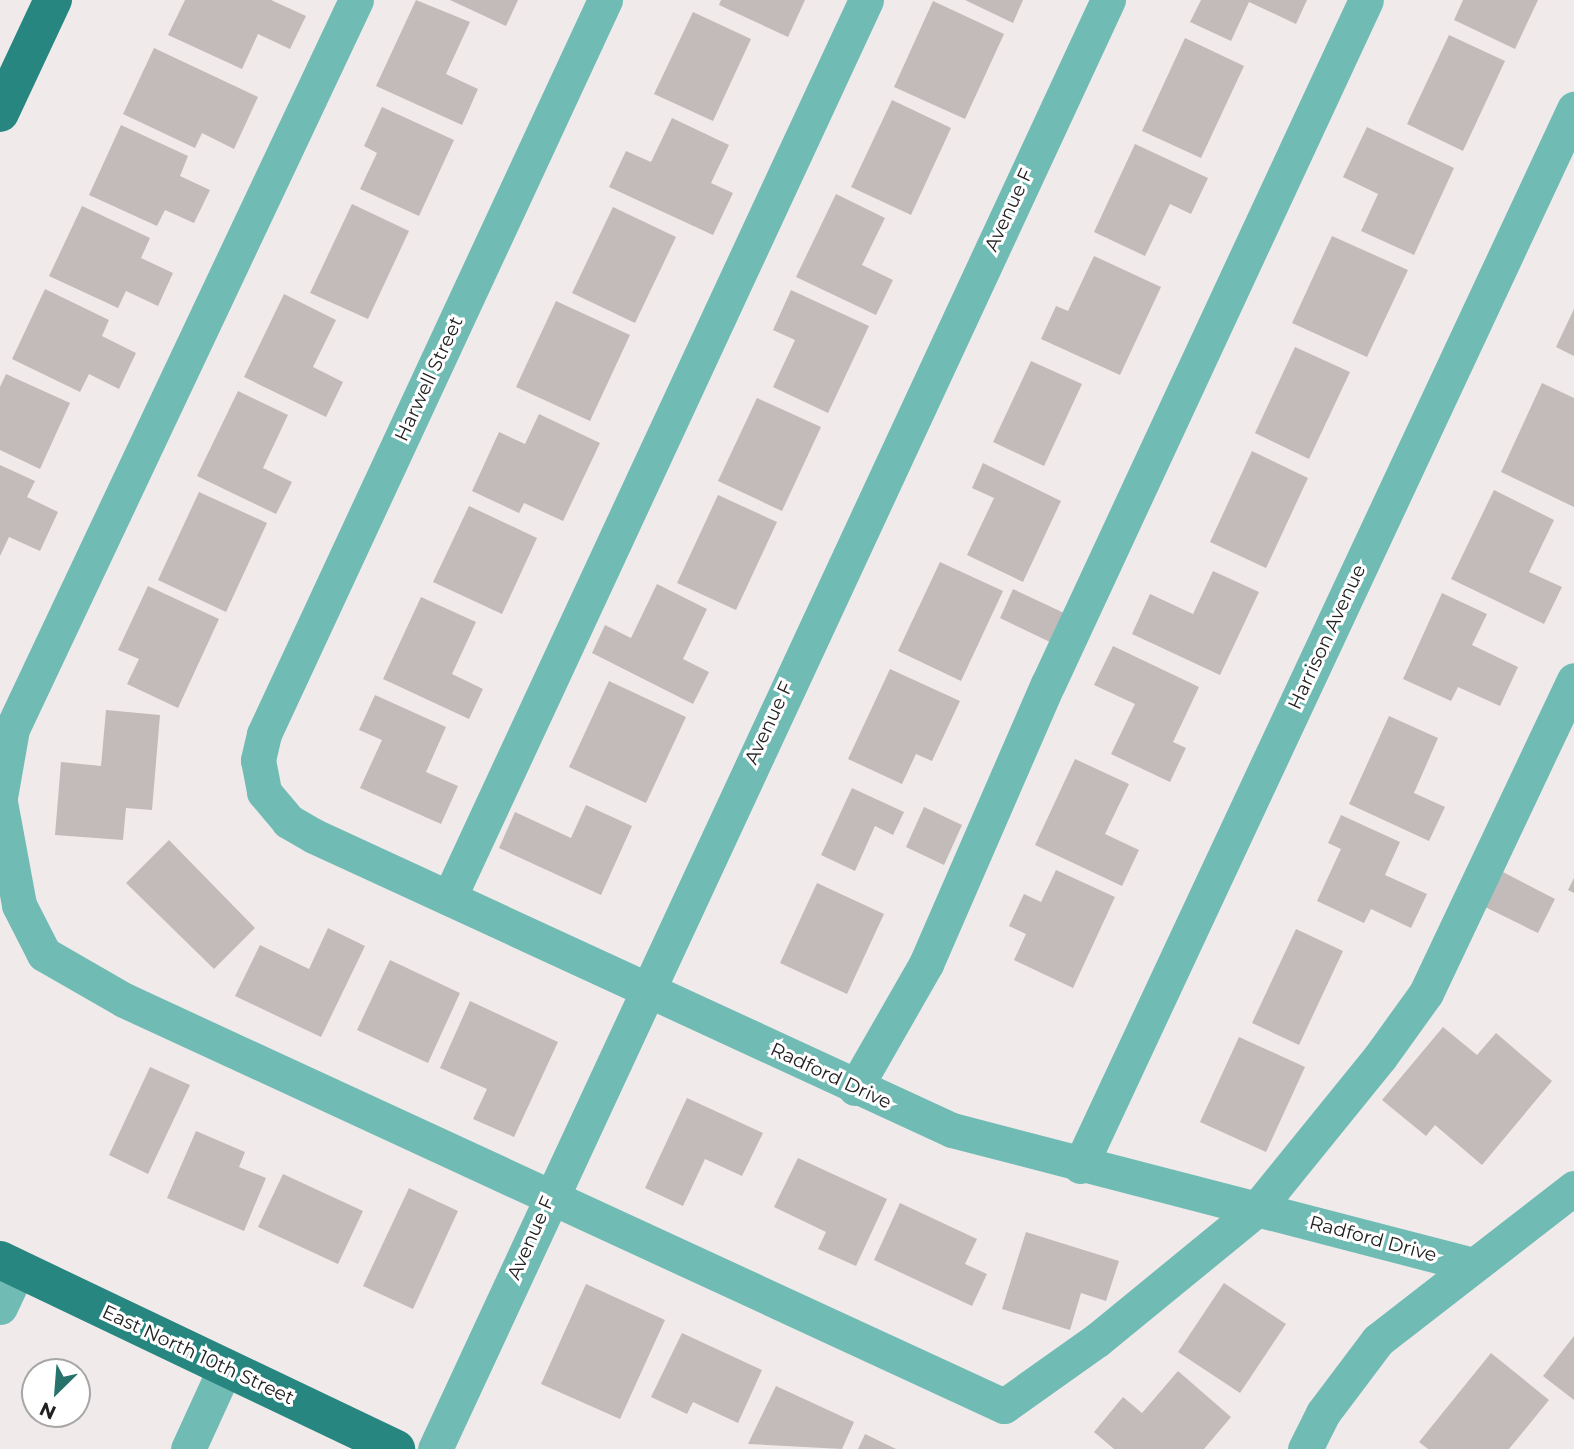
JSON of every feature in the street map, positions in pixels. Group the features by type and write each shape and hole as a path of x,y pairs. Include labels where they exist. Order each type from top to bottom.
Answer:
{"main road":[{"path":"0,113 53,0"},
{"name":"East North 10th Street","path":"9,1265 396,1449"}],"street":[{"path":"356,0 12,729 0,800 19,905 44,954 124,1000 1004,1406 1097,1340 1256,1210 1426,993 1574,680"},
{"name":"Harwell Street","path":"258,760 264,734 605,0"},
{"path":"449,898 866,0"},
{"name":"Avenue F","path":"435,1449 644,989 1108,0"},
{"path":"855,1088 926,964 1048,684 1367,0"},
{"name":"Harrison Avenue","path":"1080,1166 1574,108"},
{"name":"Radford Drive","path":"258,760 264,792 288,821 855,1088 952,1130 1080,1166 1473,1265"},
{"path":"1306,1449 1323,1413 1378,1340 1574,1188"},
{"path":"0,1307 9,1265"},
{"path":"188,1449 225,1368"}],"building":[{"path":"185,0 271,0 306,16 290,49 258,34 242,69 168,35"},
{"path":"416,0 470,22 446,74 478,89 462,125 376,86"},
{"path":"450,0 518,0 506,26"},
{"path":"721,0 805,0 788,37 719,5"},
{"path":"965,0 1023,0 1013,23"},
{"path":"1201,0 1307,0 1296,24 1249,2 1231,41 1190,22"},
{"path":"1463,0 1538,0 1515,49 1454,20"},
{"path":"933,1 1004,34 965,119 894,87"},
{"path":"693,12 751,39 713,121 654,94"},
{"path":"1449,35 1505,61 1463,151 1407,124"},
{"path":"1185,38 1244,66 1201,158 1142,131"},
{"path":"154,48 258,97 234,149 202,133 195,148 123,114"},
{"path":"892,100 951,128 911,215 851,187"},
{"path":"382,107 454,140 419,216 360,189 377,153 364,146"},
{"path":"672,118 729,145 711,183 733,193 713,235 609,187 626,151 651,162"},
{"path":"121,125 188,156 180,176 210,190 194,223 165,210 157,226 89,195"},
{"path":"1367,127 1454,168 1414,255 1361,231 1378,194 1343,177"},
{"path":"1135,144 1208,178 1191,214 1170,204 1145,256 1094,232"},
{"path":"836,194 885,218 862,265 893,280 876,315 796,277"},
{"path":"352,204 409,231 368,319 310,293"},
{"path":"82,206 150,238 141,258 173,273 158,306 126,291 118,308 49,276"},
{"path":"613,207 676,237 635,323 572,293"},
{"path":"1332,236 1408,270 1367,357 1292,323"},
{"path":"1094,256 1161,287 1120,375 1041,339 1056,306 1068,311"},
{"path":"45,289 109,320 102,336 136,353 119,389 89,374 80,392 12,359"},
{"path":"791,290 869,326 828,413 773,387 795,340 773,330"},
{"path":"284,294 336,320 313,367 343,382 326,417 244,377"},
{"path":"556,301 630,335 590,421 516,387"},
{"path":"1574,309 1574,356 1556,347"},
{"path":"1295,347 1350,372 1309,459 1255,433"},
{"path":"1031,361 1082,384 1044,466 993,442"},
{"path":"6,374 70,403 40,469 0,450 0,387"},
{"path":"1542,383 1574,398 1574,507 1501,472"},
{"path":"238,391 288,415 263,468 292,482 276,514 197,476"},
{"path":"757,398 821,427 782,511 718,481"},
{"path":"539,414 600,443 563,521 524,503 519,513 472,491 499,432 525,444"},
{"path":"1252,451 1308,478 1266,568 1210,542"},
{"path":"983,463 1061,501 1023,582 967,555 994,498 972,488"},
{"path":"0,465 35,481 27,497 58,512 40,551 9,537 0,556"},
{"path":"1494,490 1554,520 1529,572 1562,587 1544,624 1451,579"},
{"path":"199,492 267,523 226,612 158,580"},
{"path":"718,495 777,522 736,610 677,583"},
{"path":"469,506 537,538 502,614 433,582"},
{"path":"940,562 1003,591 961,681 898,651"},
{"path":"1213,571 1259,592 1220,675 1132,634 1150,594 1193,614"},
{"path":"657,584 707,609 683,659 709,672 693,704 592,653 605,625 631,638"},
{"path":"148,586 219,619 178,708 127,684 139,659 118,650"},
{"path":"1013,589 1064,613 1050,642 1000,618"},
{"path":"1442,593 1487,614 1472,645 1518,667 1500,706 1458,687 1451,701 1403,679"},
{"path":"421,597 476,622 452,674 483,689 469,719 383,679"},
{"path":"1113,646 1199,687 1173,742 1186,748 1170,782 1111,754 1135,704 1094,685"},
{"path":"890,669 960,701 932,761 916,754 902,784 848,759"},
{"path":"609,681 686,717 646,803 569,767"},
{"path":"375,695 446,727 426,772 458,786 441,824 360,788 382,740 359,730"},
{"path":"106,710 160,715 152,810 126,808 123,840 55,835 61,762 101,766"},
{"path":"1389,716 1438,738 1414,793 1445,807 1429,841 1349,804"},
{"path":"1075,759 1129,784 1105,834 1139,850 1122,886 1035,845"},
{"path":"852,788 904,812 893,835 875,826 855,871 821,855"},
{"path":"586,805 632,826 601,895 499,848 515,812 571,838"},
{"path":"924,807 962,825 944,865 906,847"},
{"path":"1341,815 1400,842 1385,875 1427,894 1411,928 1371,909 1364,923 1317,901 1341,849 1328,843"},
{"path":"169,840 255,928 214,969 126,883"},
{"path":"1056,870 1115,897 1073,988 1014,960 1026,934 1009,926 1024,894 1041,902"},
{"path":"1503,872 1555,899 1538,933 1485,907"},
{"path":"1574,878 1574,893 1568,890"},
{"path":"817,883 884,914 847,994 780,963"},
{"path":"328,928 365,946 321,1037 235,996 260,945 309,969"},
{"path":"1296,929 1343,951 1299,1045 1252,1023"},
{"path":"390,960 460,993 428,1063 357,1030"},
{"path":"470,1001 558,1042 514,1137 473,1119 487,1089 440,1068"},
{"path":"1443,1027 1477,1055 1496,1033 1552,1081 1482,1165 1435,1125 1426,1136 1382,1100"},
{"path":"1239,1037 1305,1067 1266,1152 1200,1122"},
{"path":"150,1067 190,1085 148,1174 109,1155"},
{"path":"687,1098 763,1133 742,1176 705,1159 683,1206 645,1188"},
{"path":"196,1131 245,1152 239,1167 266,1178 244,1231 167,1198"},
{"path":"798,1158 887,1199 856,1266 818,1249 826,1232 774,1207"},
{"path":"283,1174 363,1211 338,1264 258,1227"},
{"path":"409,1188 458,1211 413,1309 363,1286"},
{"path":"900,1203 977,1239 965,1264 987,1274 972,1306 874,1260"},
{"path":"1026,1232 1119,1261 1106,1301 1081,1293 1070,1330 1002,1309"},
{"path":"1224,1283 1286,1324 1240,1393 1178,1352"},
{"path":"586,1284 665,1320 620,1419 541,1384"},
{"path":"682,1333 762,1370 738,1423 693,1402 687,1414 651,1397"},
{"path":"1574,1336 1574,1400 1543,1376"},
{"path":"1491,1353 1549,1400 1509,1449 1428,1449 1419,1442"},
{"path":"1178,1371 1231,1417 1204,1449 1114,1449 1094,1432 1123,1397 1142,1413"},
{"path":"776,1386 854,1422 842,1449 748,1444"},
{"path":"865,1434 896,1449 858,1449"}]}
